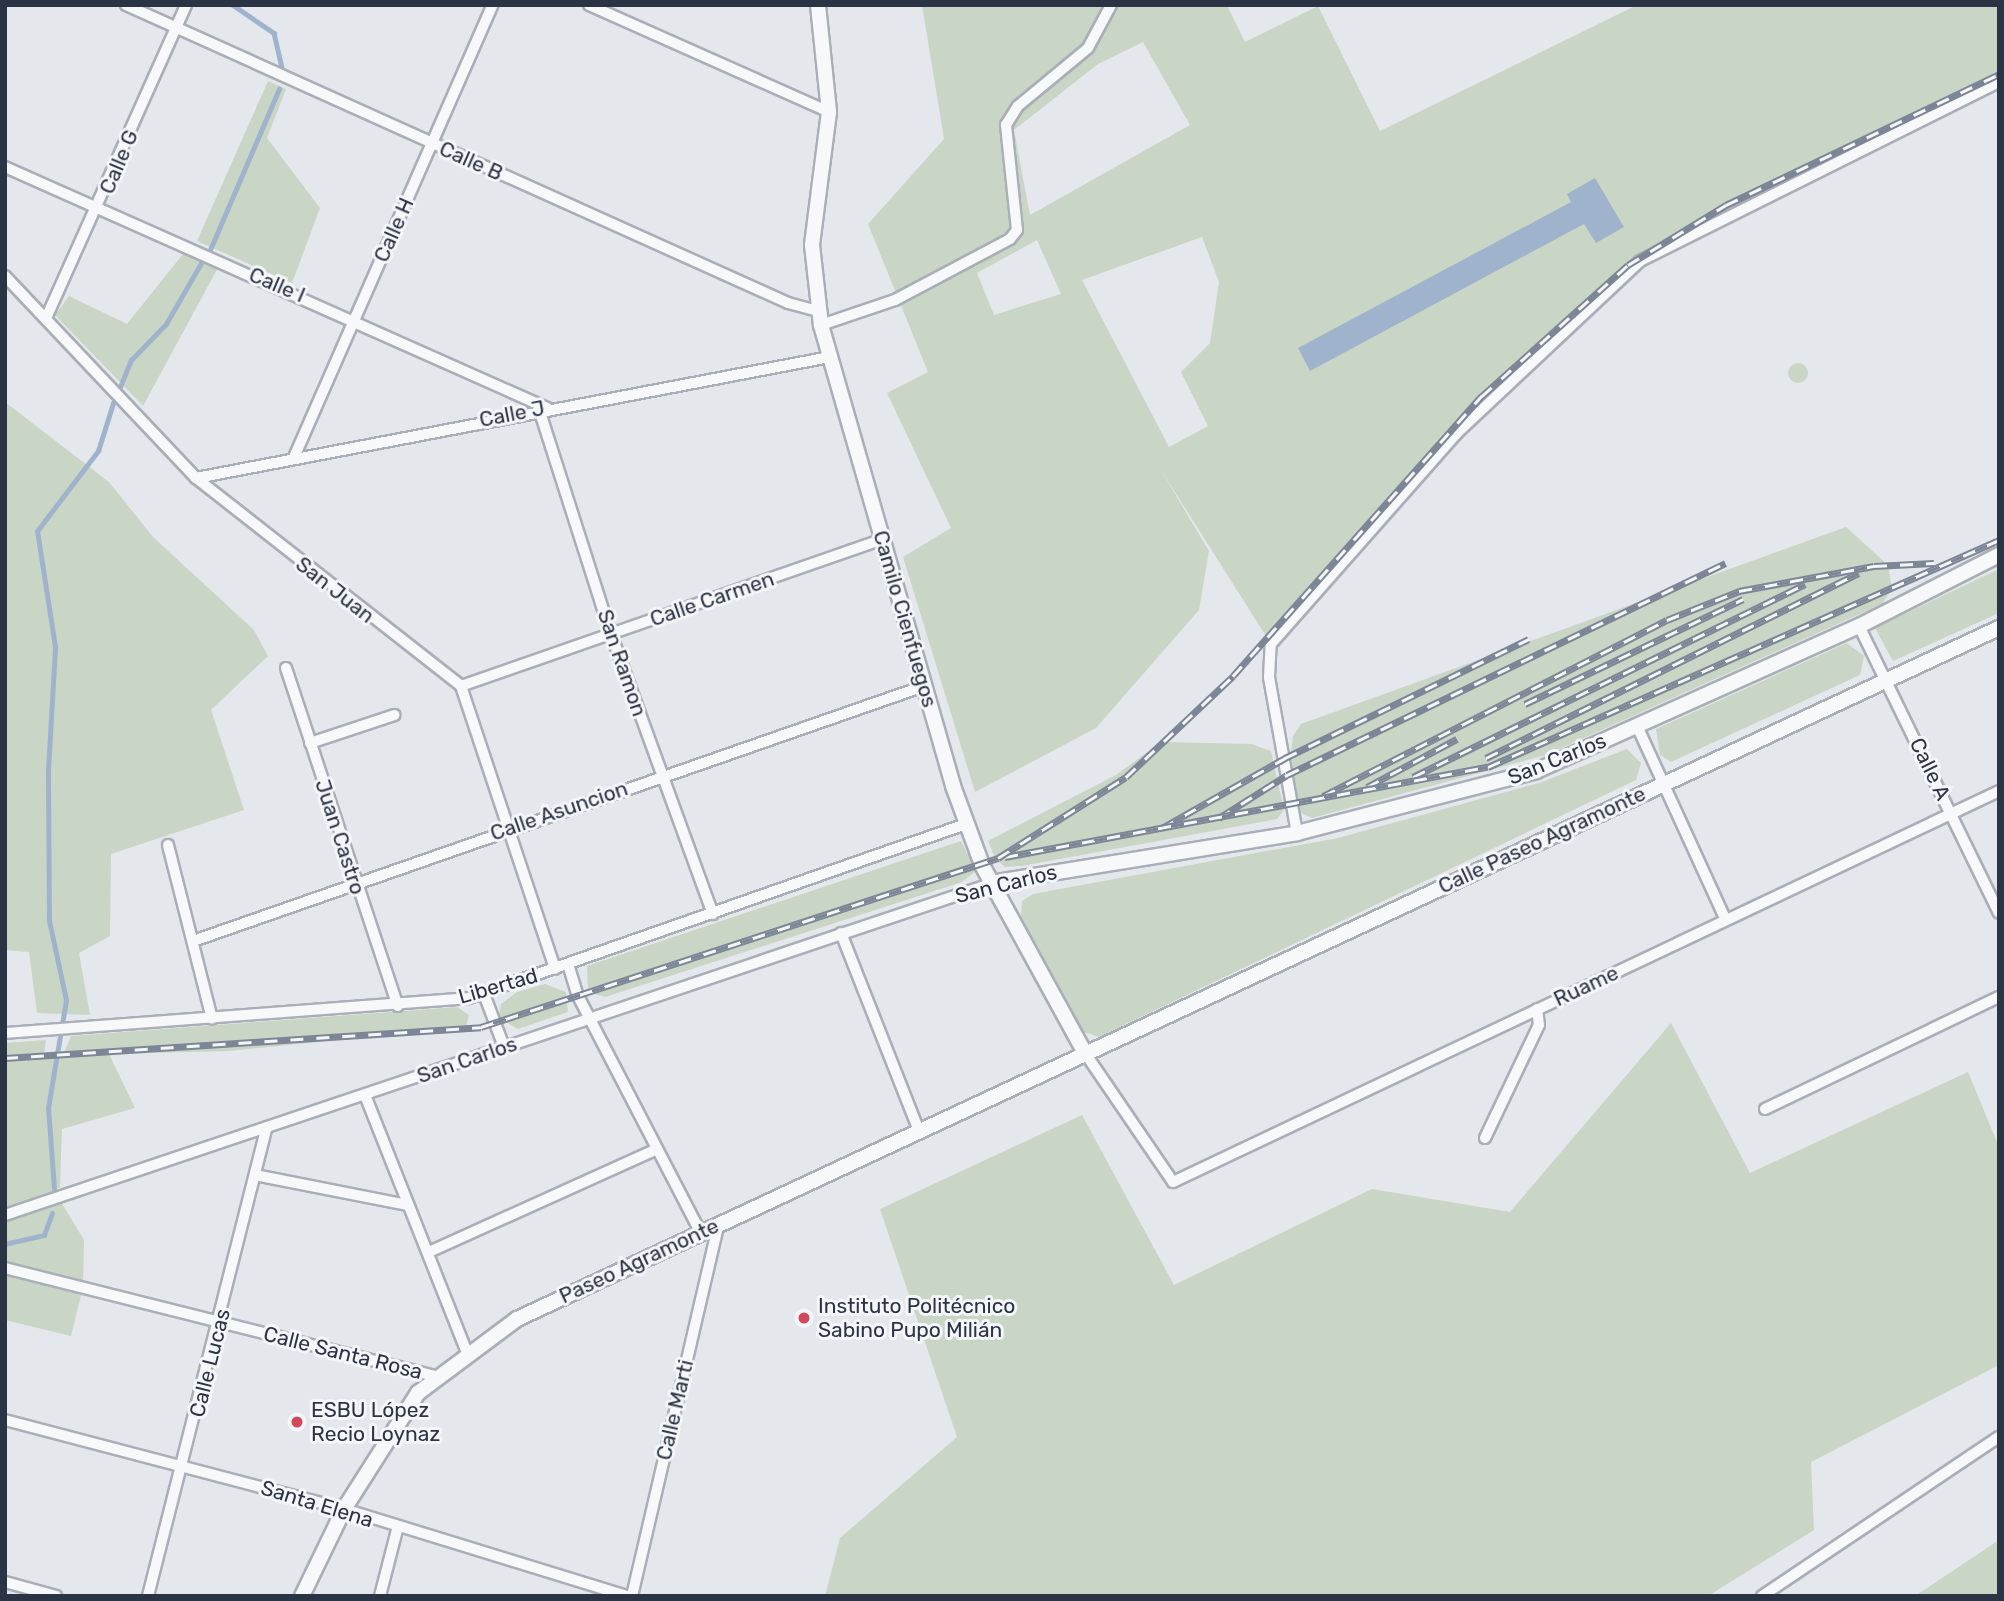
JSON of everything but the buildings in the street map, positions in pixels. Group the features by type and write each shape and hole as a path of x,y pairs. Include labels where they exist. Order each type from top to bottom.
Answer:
{"street":[{"name":"Calle B","path":"126,5 820,318"},
{"name":"Calle G","path":"47,316 99,208 186,5"},
{"name":"Calle H","path":"295,456 493,5"},
{"path":"589,5 829,111"},
{"name":"Camilo Cienfuegos","path":"818,5 829,111 811,245 820,318 923,686 967,824 996,882 1085,1052 1173,1182"},
{"path":"820,318 895,300 1010,239 1017,230 1006,125 1018,106 1088,48 1111,5"},
{"path":"1297,833 1269,677 1271,645 1456,434 1640,261 1999,82"},
{"name":"Calle I","path":"5,167 355,318 543,409"},
{"name":"San Juan","path":"5,276 47,316 196,478 461,686"},
{"name":"Calle J","path":"196,478 295,456 830,357"},
{"name":"San Ramon","path":"543,409 611,634 713,914"},
{"name":"Calle Carmen","path":"461,686 883,539"},
{"name":"San Carlos","path":"5,1215 996,882 1297,833 1536,771 1859,626 1999,555"},
{"name":"Calle A","path":"1859,626 1999,913"},
{"name":"Calle Paseo Agramonte","path":"1085,1052 1999,628"},
{"name":"Juan Castro","path":"286,668 354,882 398,1006"},
{"path":"461,686 555,969"},
{"name":"Calle Asuncion","path":"196,940 507,828 923,686"},
{"path":"310,743 394,715"},
{"path":"1637,726 1726,920"},
{"name":"Ruame","path":"1173,1182 1999,791"},
{"name":"Libertad","path":"5,1033 398,1006 484,994 967,824"},
{"path":"168,845 196,940 212,1019"},
{"path":"841,933 918,1128"},
{"path":"568,964 590,1018 701,1233"},
{"path":"484,994 504,1047"},
{"path":"1765,1109 1999,997"},
{"path":"1485,1138 1539,1025 1537,1009"},
{"name":"Paseo Agramonte","path":"303,1596 344,1509 436,1376 467,1352 517,1319 918,1128 1085,1052"},
{"path":"365,1094 467,1352"},
{"name":"Calle Lucas","path":"148,1596 221,1323 266,1128"},
{"path":"429,1252 657,1149"},
{"path":"255,1175 408,1205"},
{"name":"Calle Marti","path":"632,1596 718,1225"},
{"name":"Calle Santa Rosa","path":"5,1268 436,1376"},
{"name":"Santa Elena","path":"5,1420 344,1509 397,1530 627,1596"},
{"path":"1762,1596 1999,1437"},
{"path":"380,1596 397,1530"},
{"path":"5,1582 56,1596"}],"green space":[{"path":"922,5 1227,5 1245,42 1318,6 1380,131 1637,5 1999,5 1999,84 1628,265 1482,396 1271,644 1161,470 1209,551 1199,610 1096,728 975,792 903,557 951,528 887,393 928,372 868,224 944,139","holes":["1143,42 1190,125 1030,215 1014,130 1098,64","1202,237 1219,282 1210,343 1181,372 1208,426 1169,447 1082,280","1037,240 1061,294 994,315 977,273"]},
{"path":"268,81 286,89 267,138 320,208 292,283 197,241"},
{"path":"187,249 220,264 143,406 55,315 69,296 127,324"},
{"path":"1798,363 1805,366 1808,373 1805,380 1798,383 1791,380 1788,373 1791,366"},
{"path":"5,402 109,482 153,537 254,630 268,656 211,710 244,810 111,854 110,936 79,953 90,1015 37,1013 29,952 5,950"},
{"path":"1846,527 1888,565 1892,589 1882,604 1546,755 1312,818 1301,813 1290,762 1293,736 1301,724"},
{"path":"1999,569 1999,613 1893,661 1875,628"},
{"path":"1847,643 1864,656 1860,675 1671,762 1660,755 1656,729"},
{"path":"1161,742 1251,744 1271,751 1284,810 1277,819 1022,866 1005,867 995,858 988,841 1116,775"},
{"path":"1627,749 1641,763 1636,780 1099,1037 1084,1032 1021,916 1022,901 1033,894 1338,838 1539,783"},
{"path":"961,841 976,871 962,882 605,997 588,992 587,966"},
{"path":"545,984 566,992 568,1012 518,1029 499,1018 501,1004 517,992"},
{"path":"457,1007 469,1015 466,1027 229,1051 109,1054 135,1108 62,1129 60,1187 5,1218 5,1043 46,1040 44,1054 17,1060 85,1055 63,1055 71,1036"},
{"path":"1671,1023 1750,1173 1968,1072 1999,1147 1999,1365 1811,1462 1814,1530 1708,1596 825,1596 840,1538 957,1437 880,1209 1082,1115 1174,1285 1372,1189 1510,1212"},
{"path":"61,1202 84,1240 83,1287 71,1336 5,1320 5,1220"},
{"path":"1999,1540 1999,1596 1915,1596"}],"water":[{"path":"1595,178 1624,227 1596,243 1584,224 1310,371 1298,348 1571,202 1567,194"}],"waterway":[{"path":"233,5 274,33 282,67"},
{"path":"210,250 279,89"},
{"path":"120,387 131,360 166,324 203,260"},
{"path":"54,1189 48,1108 66,1000 49,921 48,770 55,647 37,531 98,451 113,403"},
{"path":"5,1244 44,1235 52,1213"}],"railway":[{"path":"5,1058 481,1027 998,858 1126,777 1233,676 1482,396 1628,265 1726,205 1999,74"},
{"path":"1005,857 1488,767 1999,540"},
{"path":"1219,818 1287,775 1725,563"},
{"path":"1323,796 1667,620 1739,591 1874,566 1934,563"},
{"path":"1486,758 1859,573"},
{"path":"1413,777 1805,584"},
{"path":"1525,704 1743,599"},
{"path":"1162,828 1285,758 1529,639"},
{"path":"1367,787 1457,739"}],"place":[{"name":"Instituto Politécnico Sabino Pupo Milián","path":"804,1318"},
{"name":"ESBU López Recio Loynaz","path":"297,1422"}]}
